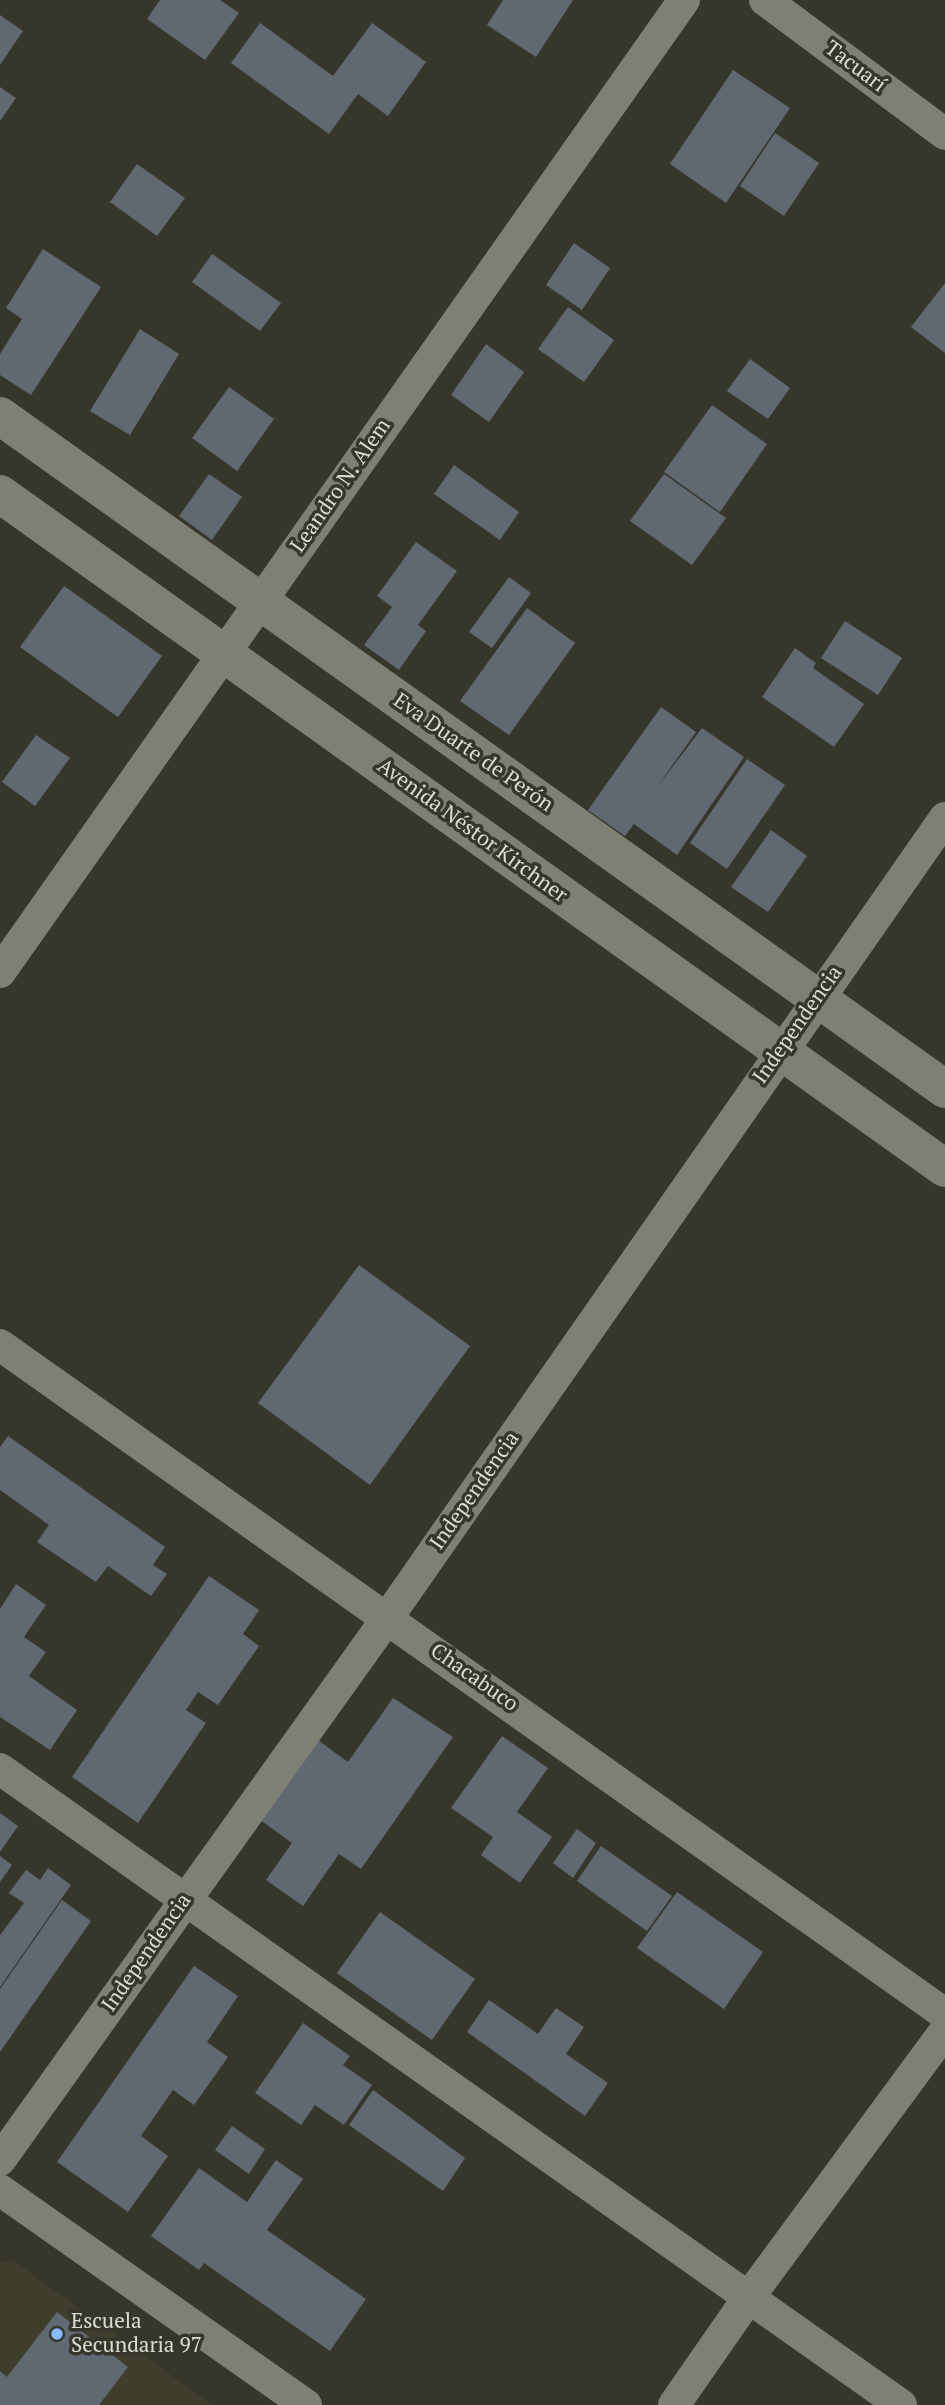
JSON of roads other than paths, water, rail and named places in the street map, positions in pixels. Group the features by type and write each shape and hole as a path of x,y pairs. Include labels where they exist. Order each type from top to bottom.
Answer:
{"street":[{"name":"Leandro N. Alem","path":"0,972 684,0"},
{"name":"Tacuarí","path":"765,0 945,134"},
{"name":"Eva Duarte de Perón","path":"0,416 945,1089"},
{"name":"Avenida Néstor Kirchner","path":"0,494 945,1168"},
{"name":"Independencia","path":"0,2160 388,1617 780,1051 945,818"},
{"name":"Chacabuco","path":"0,1345 388,1617 945,2014"},
{"path":"0,1769 901,2405"},
{"path":"674,2405 748,2297 945,2031"},
{"path":"0,2190 306,2405"}],"place":[{"name":"Escuela Secundaria 97","path":"57,2334"}]}
